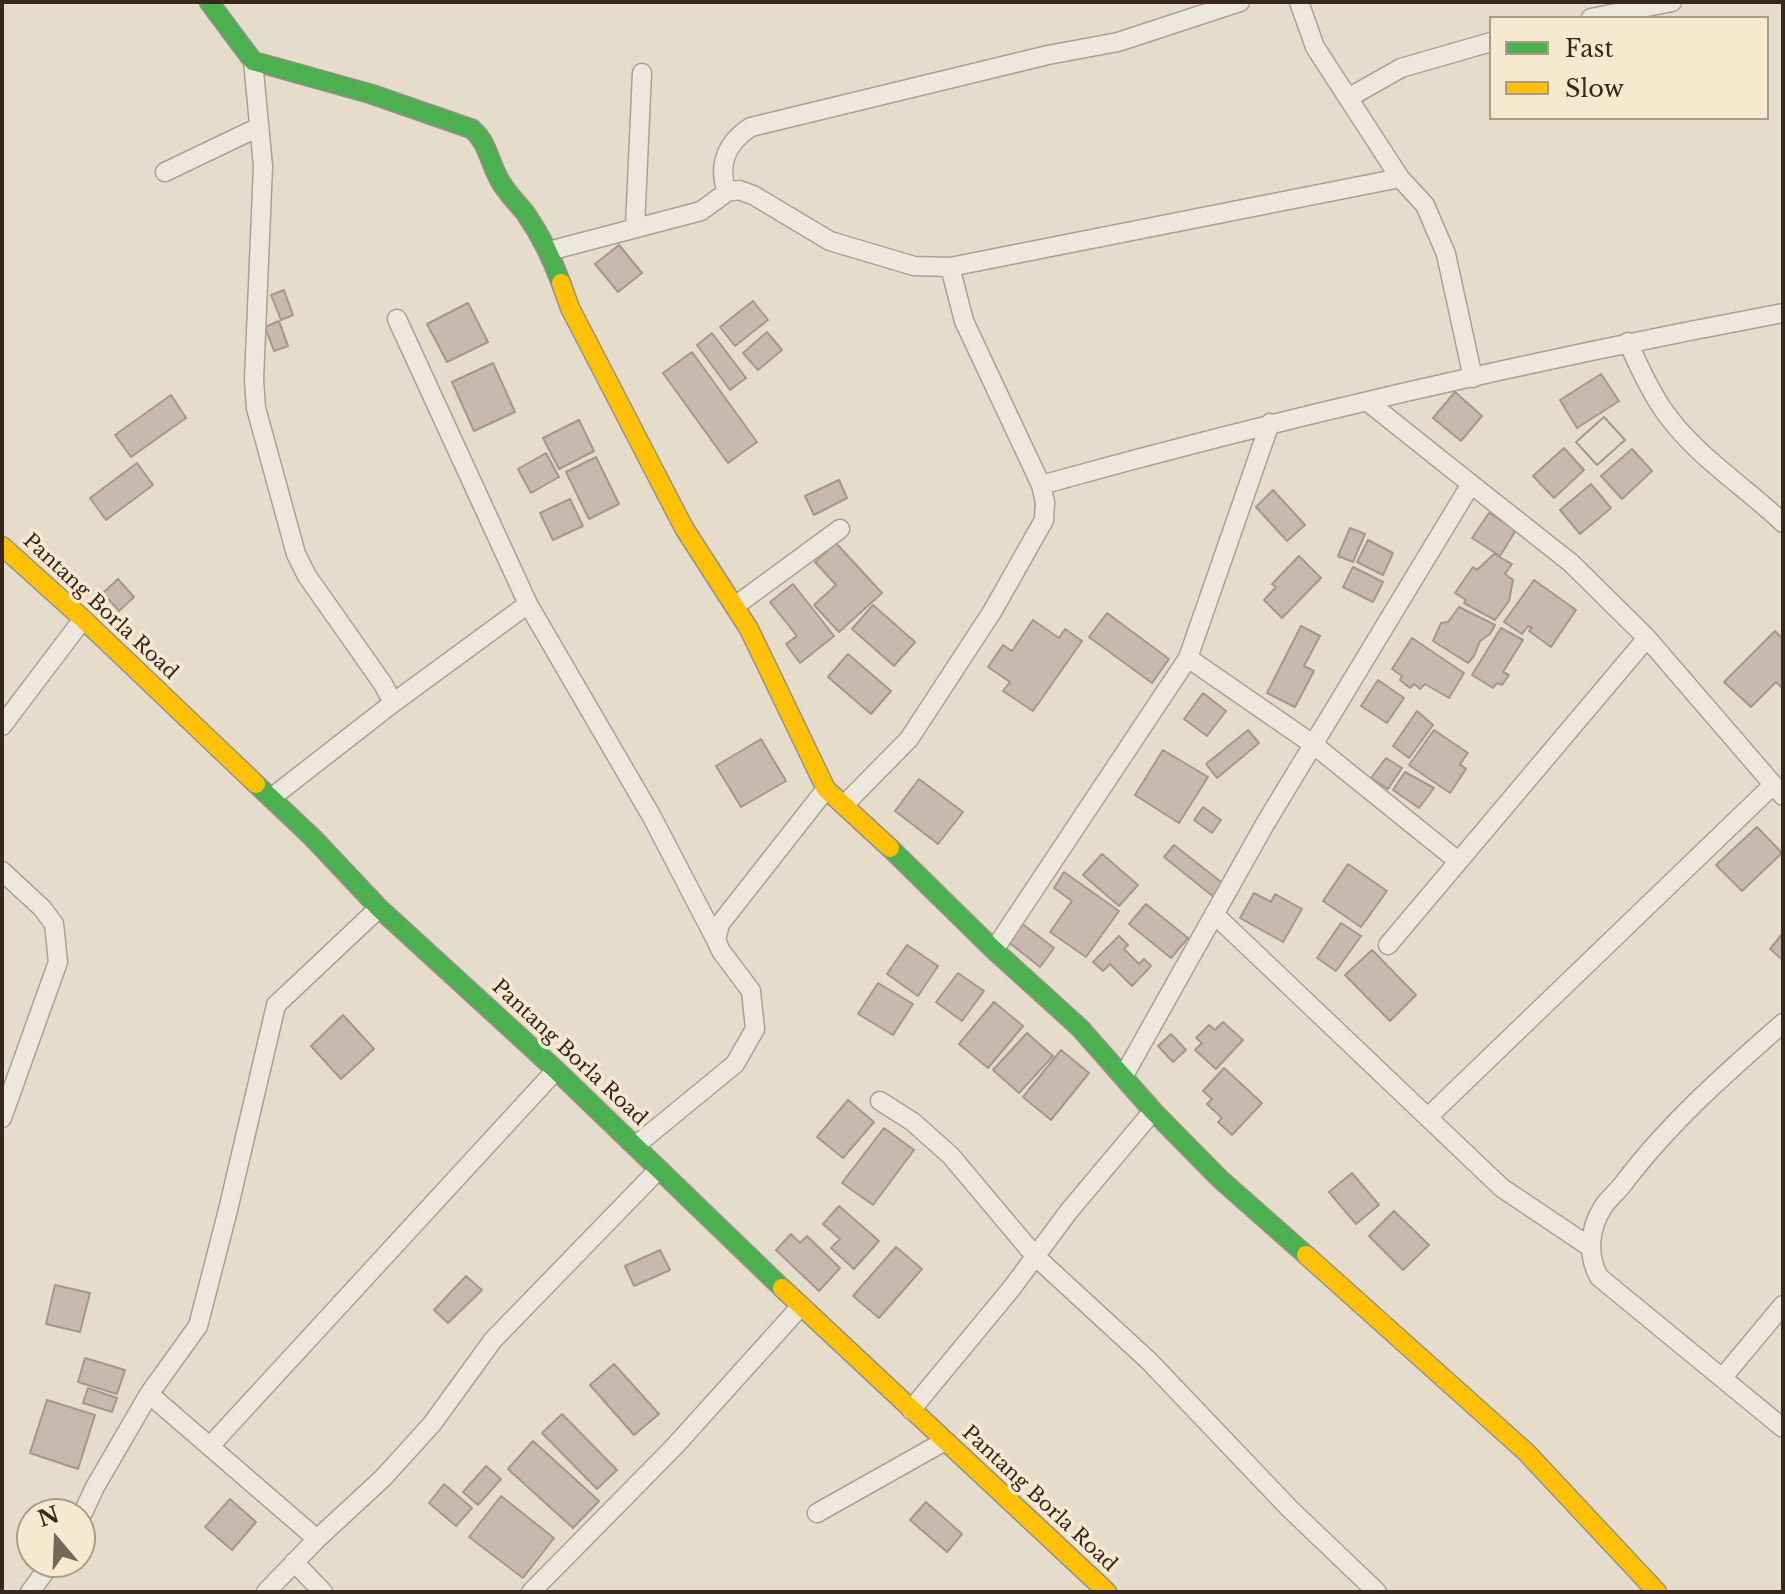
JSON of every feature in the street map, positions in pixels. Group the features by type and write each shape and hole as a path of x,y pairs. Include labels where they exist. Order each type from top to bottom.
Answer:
{"street":[{"path":"209,2 253,61 263,166 254,380 256,408 296,554 307,576 393,703"},
{"path":"727,192 722,179 722,165 733,142 751,127 1048,55 1118,42 1240,2"},
{"path":"1299,2 1315,47 1400,178 1425,205 1446,254 1473,378"},
{"path":"1601,16 1672,2"},
{"path":"1348,98 1401,68 1489,43"},
{"path":"253,61 371,94 472,129 483,139 502,185 524,211 549,251 570,308 684,528 749,629 826,789 1080,1028 1153,1111 1251,1207 1526,1452 1657,1592"},
{"path":"635,227 642,73"},
{"path":"165,172 259,127"},
{"path":"549,251 701,211 727,192 739,190 753,195 830,241 914,266 950,267 1400,178"},
{"path":"845,804 909,739 992,612 1044,520 1045,502 1041,485 964,321 950,267"},
{"path":"1041,485 1270,423 1628,342 1783,313"},
{"path":"397,319 528,604 652,817 721,951 751,991 755,1029 735,1064 635,1146"},
{"path":"1628,342 1663,410 1717,467 1783,523"},
{"path":"1368,402 1571,563 1647,638 1778,791 1429,1116"},
{"path":"994,950 1188,658 1270,423"},
{"path":"1123,1077 1214,914 1471,484"},
{"path":"735,606 840,529"},
{"name":"Pantang Borla Road","path":"2,546 271,798 379,908 556,1070 801,1306 1107,1592"},
{"path":"271,798 528,604"},
{"path":"2,726 83,619"},
{"path":"1388,945 1647,638"},
{"path":"1188,658 1314,745 1458,861"},
{"path":"716,940 720,924 826,789"},
{"path":"2,871 42,908 54,924 58,962 2,1118"},
{"path":"90,1498 149,1394 198,1326 276,1005 379,908"},
{"path":"1214,914 1511,1195 1590,1247"},
{"path":"1783,1023 1704,1092 1637,1165 1603,1208 1590,1247 1592,1264 1599,1277 1783,1428"},
{"path":"211,1445 556,1070"},
{"path":"880,1101 913,1122 951,1156 1035,1256 1149,1361 1290,1509 1377,1592"},
{"path":"911,1410 1153,1111"},
{"path":"266,1592 383,1478 432,1424 493,1340 659,1169"},
{"path":"1723,1377 1783,1305"},
{"path":"531,1592 674,1447 801,1306"},
{"path":"149,1394 317,1539"},
{"path":"817,1513 945,1441"},
{"path":"294,1562 323,1592"}],"building":[{"path":"619,245 642,273 618,292 595,264"},
{"path":"284,290 293,315 281,320 271,295"},
{"path":"753,301 768,320 735,346 720,327"},
{"path":"468,303 488,342 447,362 427,324"},
{"path":"279,321 288,346 274,351 265,327"},
{"path":"767,332 782,350 758,370 743,353"},
{"path":"712,333 746,378 730,390 697,345"},
{"path":"692,352 757,442 728,463 663,373"},
{"path":"493,363 515,412 474,431 452,382"},
{"path":"1601,374 1619,401 1577,428 1560,400"},
{"path":"1455,392 1482,416 1461,441 1433,418"},
{"path":"171,395 186,418 131,457 115,435"},
{"path":"1604,417 1625,440 1597,465 1576,442"},
{"path":"1604,417 1625,440 1597,465 1576,442"},
{"path":"579,420 594,451 559,469 543,438"},
{"path":"1564,448 1584,470 1554,498 1533,476"},
{"path":"1632,449 1652,471 1622,499 1601,476"},
{"path":"546,453 559,477 531,493 518,469"},
{"path":"596,457 619,504 589,519 566,472"},
{"path":"137,463 153,485 106,520 90,498"},
{"path":"839,480 847,498 814,515 805,496"},
{"path":"1591,484 1611,508 1580,534 1560,510"},
{"path":"1273,490 1305,525 1287,541 1256,507"},
{"path":"570,499 583,526 553,540 540,513"},
{"path":"1489,513 1516,530 1500,556 1472,538"},
{"path":"1350,528 1365,534 1353,562 1338,556"},
{"path":"1368,540 1393,553 1383,575 1357,562"},
{"path":"836,543 882,593 839,632 814,605 836,585 815,562"},
{"path":"1494,554 1512,564 1505,574 1513,580 1509,601 1495,620 1464,603 1466,600 1455,593 1473,567 1477,570"},
{"path":"1299,556 1321,578 1282,618 1264,600 1276,587 1272,584"},
{"path":"1353,567 1383,582 1373,602 1343,587"},
{"path":"118,579 134,597 119,611 103,593"},
{"path":"1534,580 1576,610 1551,647 1529,631 1532,628 1528,626 1522,634 1504,622"},
{"path":"793,584 834,636 800,663 786,644 797,636 770,602"},
{"path":"873,605 915,642 894,666 852,629"},
{"path":"1459,607 1495,625 1490,634 1480,641 1468,663 1433,641 1441,623 1448,622"},
{"path":"1107,613 1169,659 1152,683 1089,637"},
{"path":"1033,620 1059,638 1065,629 1082,641 1033,711 1003,691 1010,682 988,667 1003,645 1012,651"},
{"path":"1301,626 1320,636 1304,666 1314,671 1295,707 1267,693"},
{"path":"1501,628 1523,640 1503,672 1509,675 1502,685 1497,683 1493,688 1472,675"},
{"path":"1775,631 1783,639 1783,689 1776,682 1751,707 1724,682"},
{"path":"1412,638 1464,673 1449,698 1425,684 1420,689 1414,684 1410,688 1400,680 1402,676 1392,669"},
{"path":"848,654 891,691 871,714 828,677"},
{"path":"1378,680 1404,698 1387,723 1361,706"},
{"path":"1203,693 1226,711 1207,736 1184,719"},
{"path":"1417,711 1433,725 1409,758 1393,746"},
{"path":"1248,730 1259,743 1217,778 1206,764"},
{"path":"1434,730 1468,753 1460,764 1466,769 1450,793 1409,765"},
{"path":"761,739 786,781 741,807 716,766"},
{"path":"1163,750 1208,777 1179,823 1135,795"},
{"path":"1386,758 1402,768 1388,789 1371,778"},
{"path":"1405,772 1434,788 1419,808 1393,790"},
{"path":"919,779 963,812 938,844 895,811"},
{"path":"1203,807 1221,820 1212,833 1194,820"},
{"path":"1757,827 1782,853 1742,891 1716,865"},
{"path":"1174,845 1225,885 1215,898 1164,857"},
{"path":"1102,854 1138,885 1119,906 1083,875"},
{"path":"1348,864 1387,891 1361,927 1323,901"},
{"path":"1064,872 1119,911 1086,957 1050,932 1072,901 1054,888"},
{"path":"1254,893 1271,902 1275,894 1302,909 1283,942 1240,918"},
{"path":"1146,904 1188,938 1171,958 1129,924"},
{"path":"1020,922 1054,948 1040,967 1006,940"},
{"path":"1341,923 1361,936 1336,971 1317,958"},
{"path":"1783,933 1783,960 1770,949"},
{"path":"1119,936 1128,945 1124,949 1139,964 1144,959 1151,966 1132,986 1110,964 1103,971 1093,962"},
{"path":"907,945 938,966 918,996 887,974"},
{"path":"1372,950 1416,995 1390,1021 1345,975"},
{"path":"958,973 984,991 962,1021 936,1002"},
{"path":"878,983 913,1004 893,1035 858,1014"},
{"path":"994,1002 1023,1026 988,1068 959,1044"},
{"path":"343,1015 374,1049 341,1079 311,1046"},
{"path":"1223,1022 1243,1040 1216,1069 1195,1050 1202,1043 1196,1038 1209,1025 1215,1030"},
{"path":"1027,1033 1053,1056 1019,1093 993,1070"},
{"path":"1171,1034 1186,1050 1173,1062 1158,1046"},
{"path":"1061,1050 1089,1073 1051,1120 1023,1097"},
{"path":"1224,1068 1262,1103 1232,1135 1218,1122 1222,1118 1207,1104 1212,1099 1203,1091"},
{"path":"848,1100 874,1122 843,1158 817,1137"},
{"path":"884,1128 914,1150 873,1205 842,1183"},
{"path":"1352,1173 1379,1205 1356,1224 1329,1192"},
{"path":"839,1206 879,1241 854,1269 831,1248 840,1239 823,1224"},
{"path":"1394,1211 1429,1245 1403,1270 1369,1236"},
{"path":"791,1234 800,1243 807,1236 840,1268 819,1291 776,1250"},
{"path":"896,1247 922,1269 879,1318 853,1296"},
{"path":"660,1250 670,1270 634,1286 625,1266"},
{"path":"466,1276 482,1290 448,1323 434,1310"},
{"path":"55,1285 90,1293 80,1332 46,1324"},
{"path":"85,1358 125,1370 117,1394 78,1382"},
{"path":"614,1364 659,1414 634,1435 590,1385"},
{"path":"88,1388 117,1398 112,1412 83,1403"},
{"path":"47,1400 95,1415 78,1469 30,1453"},
{"path":"562,1414 617,1470 597,1489 542,1433"},
{"path":"533,1441 599,1501 573,1528 508,1469"},
{"path":"486,1466 501,1479 478,1505 463,1492"},
{"path":"444,1484 472,1508 456,1526 429,1503"},
{"path":"501,1496 554,1538 523,1578 469,1537"},
{"path":"230,1499 256,1522 232,1550 205,1527"},
{"path":"926,1502 962,1534 947,1552 910,1520"}],"traffic: fast":[{"path":"209,2 253,61 371,94 472,129 485,146 502,184 537,231 561,283"},
{"path":"256,784 313,838 379,908 556,1070 782,1288"},
{"path":"890,848 994,950 1080,1028 1153,1111 1220,1179 1306,1255"}],"traffic: slow":[{"path":"561,283 570,308 684,528 749,629 826,789 890,848"},
{"path":"2,546 256,784"},
{"path":"1306,1255 1526,1452 1657,1592"},
{"path":"782,1288 1107,1592"}]}
